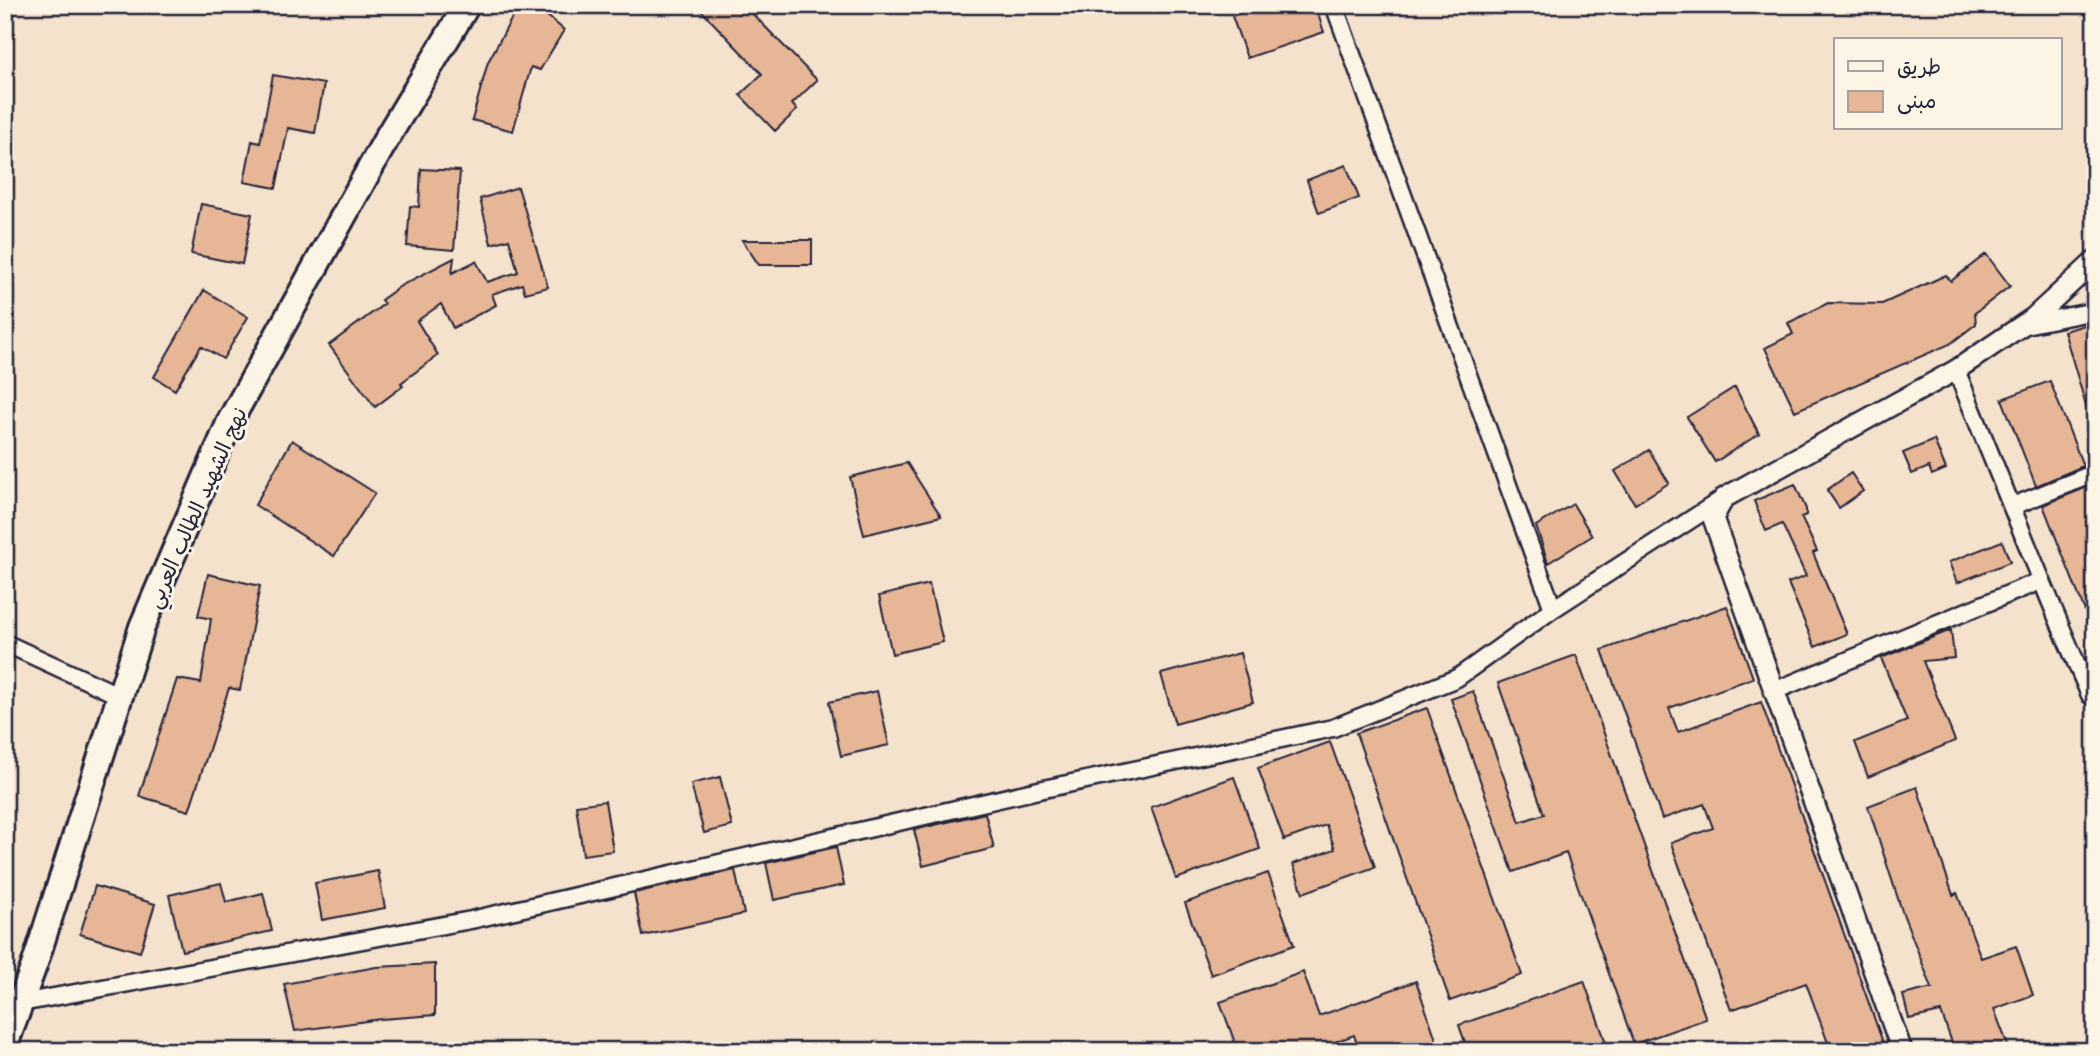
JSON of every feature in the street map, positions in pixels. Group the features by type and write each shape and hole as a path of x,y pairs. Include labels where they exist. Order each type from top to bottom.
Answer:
{"main road":[{"name":"نهج الشهيد الطالب العربي","path":"5,1045 21,1003 142,627 231,419 388,136 467,5"}],"street":[{"path":"1334,5 1553,609"},
{"path":"21,1003 471,920 1034,791 1333,728 1457,678 1553,609 1724,498 1956,370 2022,326 2095,261"},
{"path":"2022,326 2095,311"},
{"path":"1956,370 2013,506 2040,582 2090,695"},
{"path":"2013,506 2095,473"},
{"path":"1724,498 1713,518 1902,1051"},
{"path":"1774,691 2040,582"},
{"path":"5,643 120,696"}],"building":[{"path":"519,5 534,5 564,30 540,70 531,67 513,131 472,120 488,62"},
{"path":"696,5 744,5 817,80 792,104 797,110 775,131 740,95 762,74"},
{"path":"1262,5 1315,5 1324,32 1247,58 1232,16"},
{"path":"273,75 324,84 315,133 288,128 276,188 244,182 252,141 260,143"},
{"path":"1346,165 1359,198 1319,213 1307,180"},
{"path":"421,169 460,171 454,250 407,246 410,206 419,207"},
{"path":"518,187 548,287 525,293 522,284 492,294 496,305 453,328 441,304 417,321 438,355 375,407 329,345 384,304 381,300 402,285 454,258 452,273 476,261 487,282 518,272 509,239 491,244 480,199"},
{"path":"201,204 252,214 242,264 191,254"},
{"path":"742,240 812,240 812,265 759,265"},
{"path":"1986,254 2010,286 1975,313 1976,324 1950,344 1795,411 1765,348 1793,334 1788,323 1828,303 1882,304 1946,275 1951,281"},
{"path":"204,290 248,317 223,359 201,346 175,390 154,377"},
{"path":"2095,322 2095,422 2091,423 2064,331"},
{"path":"2050,381 2083,466 2036,486 2002,399"},
{"path":"1735,387 1759,434 1715,462 1687,417"},
{"path":"292,440 375,493 334,556 255,505"},
{"path":"1934,440 1946,469 1932,475 1929,467 1912,474 1903,453"},
{"path":"1649,450 1669,483 1635,504 1615,471"},
{"path":"907,463 941,516 864,535 850,477"},
{"path":"1851,473 1863,491 1839,508 1827,490"},
{"path":"1795,484 1806,509 1806,515 1801,517 1817,551 1813,553 1847,634 1815,647 1788,583 1806,576 1782,524 1766,531 1754,501"},
{"path":"2095,484 2095,634 2094,634 2043,505"},
{"path":"1573,504 1592,536 1548,563 1536,526"},
{"path":"2002,541 2010,562 1957,583 1949,562"},
{"path":"208,574 260,586 240,690 229,688 189,811 139,796 177,679 201,683 211,619 198,616"},
{"path":"929,584 943,642 892,654 879,596"},
{"path":"1727,606 1753,678 1669,708 1678,732 1761,702 1886,1051 1831,1051 1806,983 1731,1010 1671,843 1713,828 1704,804 1662,819 1602,650"},
{"path":"1951,630 1954,658 1923,661 1955,741 1868,777 1855,742 1907,721 1881,658"},
{"path":"1240,653 1253,702 1175,724 1161,674"},
{"path":"1576,655 1706,1019 1634,1044 1566,853 1513,872 1451,699 1473,691 1520,822 1544,814 1498,683"},
{"path":"877,691 889,745 841,756 829,702"},
{"path":"1427,708 1522,975 1450,1001 1356,733"},
{"path":"1330,742 1375,867 1303,893 1293,864 1335,849 1326,825 1284,840 1258,768"},
{"path":"720,777 732,826 704,833 691,784"},
{"path":"1234,777 1260,849 1176,879 1151,807"},
{"path":"1917,787 1953,895 1957,893 1981,958 2016,946 2033,995 1994,1009 2010,1051 1955,1051 1941,1012 1909,1019 1903,995 1932,988 1902,911 1868,806"},
{"path":"605,801 613,851 583,855 576,805"},
{"path":"985,813 994,848 923,866 914,830"},
{"path":"836,847 844,885 774,900 766,863"},
{"path":"735,870 744,914 643,936 634,893"},
{"path":"378,871 385,908 322,920 315,883"},
{"path":"1268,873 1294,945 1211,975 1185,903"},
{"path":"221,883 226,902 263,893 272,931 182,951 169,895"},
{"path":"95,886 155,904 140,952 80,934"},
{"path":"435,964 435,1015 381,1019 295,1031 284,984 376,967"},
{"path":"1303,972 1319,1016 1416,981 1440,1051 1359,1051 1354,1035 1311,1051 1238,1051 1220,1002"},
{"path":"1584,981 1609,1051 1468,1051 1459,1025"}]}
